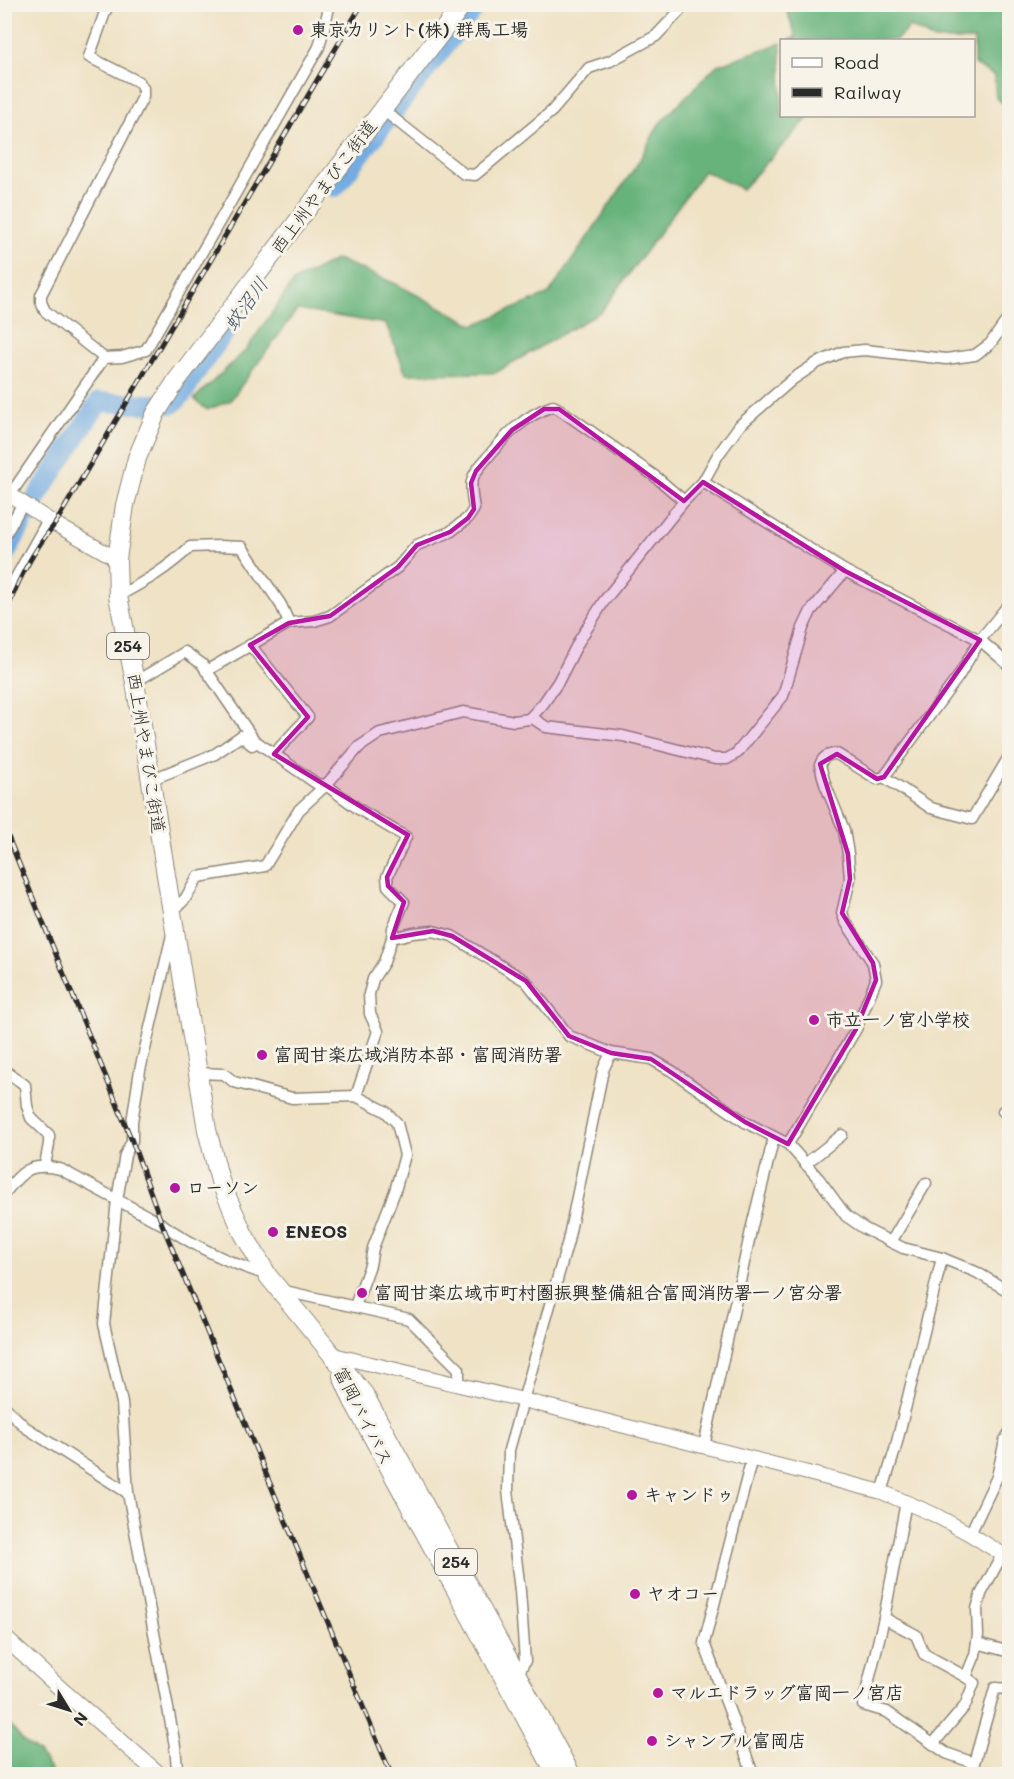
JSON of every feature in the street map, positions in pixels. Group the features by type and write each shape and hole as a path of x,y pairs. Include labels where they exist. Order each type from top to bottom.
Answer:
{"highway":[{"name":"西上州やまびこ街道","path":"333,1355 274,1283 243,1233 220,1181 207,1130 135,682 118,596 117,558 125,505 137,458 156,413 177,380 388,114 463,4"},
{"name":"富岡バイパス","path":"333,1355 364,1394 571,1774"},
{"name":"富岡バイパス","path":"333,1355 353,1401 556,1774"}],"main road":[{"path":"4,1636 159,1774"}],"street":[{"path":"108,4 89,57 139,82 143,97 41,295 45,311 104,358 122,357 146,350 319,47 330,4"},
{"path":"388,114 464,174 475,175 552,111 589,68 610,61 656,36 686,4"},
{"path":"174,1774 177,1768 175,1746 128,1493 122,1403 104,1324 117,1200 125,1155 132,1142 132,1122 140,1070 172,921 198,877 265,866 299,810 326,785 360,747 380,733 463,712 514,721 529,719 558,682 579,641 604,601 684,501 703,482 718,455 740,425 793,379 817,363 843,352 865,350 946,359 975,355 990,344 1010,316"},
{"path":"104,358 7,493 48,520 117,558"},
{"path":"206,671 289,623 314,621 330,616 398,567 417,545 450,532 468,518 474,509 471,483 476,471 512,430 544,409 553,406 560,409 656,477 684,501"},
{"path":"703,482 845,571 980,640 1010,666"},
{"path":"4,537 23,503"},
{"path":"4,599 48,520"},
{"path":"118,596 151,579 190,547 242,548 281,605 289,623"},
{"path":"531,717 546,727 623,736 715,759 727,759 737,753 783,696 803,628 811,611 845,571"},
{"path":"788,1144 856,1029 876,980 873,963 845,921 842,912 850,879 848,854 844,830 825,784 820,765 826,756 837,754 877,779 885,777 958,677 980,640 1010,603"},
{"path":"250,645 308,717 274,754"},
{"path":"135,682 184,652 202,664 257,742 317,784 326,785 360,810 406,837 387,877 388,886 404,902 393,928 384,962 373,979 369,994 370,1014 378,1031 356,1096"},
{"path":"150,780 215,754 241,736 252,745 257,742"},
{"path":"885,777 931,808 972,819 1010,754"},
{"path":"392,938 433,931 452,936 526,981 569,1036 611,1053 651,1059 745,1122 788,1144 846,1216 903,1248 942,1258 976,1272 1010,1292"},
{"path":"517,1676 525,1661 520,1591 508,1490 509,1450 568,1240 603,1070 611,1053"},
{"path":"4,1070 25,1085 31,1118 49,1135 45,1165"},
{"path":"198,1073 224,1074 234,1082 292,1098 356,1096 385,1111 398,1123 405,1155 395,1191 354,1306"},
{"path":"806,1164 842,1135"},
{"path":"704,1446 774,1137"},
{"path":"4,1194 20,1173 45,1165 60,1169 178,1234 274,1283 409,1319 459,1369 459,1385"},
{"path":"891,1242 926,1184"},
{"path":"882,1492 895,1450 942,1258"},
{"path":"333,1355 523,1400 882,1492 933,1514 1006,1557 981,1594 977,1609 977,1643 965,1706 933,1744"},
{"path":"4,1406 25,1428 128,1493"},
{"path":"970,1534 997,1477 1005,1440 1010,1432"},
{"path":"752,1458 704,1643 753,1774"},
{"path":"906,1502 885,1618 862,1705 887,1712 973,1769 994,1688"},
{"path":"885,1618 916,1635 924,1654 970,1680 994,1688 1010,1689"},
{"path":"977,1643 1010,1652"}],"highlighted area":[{"path":"544,409 559,409 684,501 703,482 845,571 980,640 884,777 877,779 837,754 820,764 848,854 850,879 842,913 873,963 876,980 856,1029 788,1144 745,1122 651,1059 611,1053 569,1036 526,981 452,936 433,931 392,938 404,902 388,886 387,877 408,835 274,754 308,717 250,645 289,623 330,616 398,567 417,545 450,532 468,518 474,509 471,483 476,471 512,430"}],"green space":[{"path":"785,5 1009,5 1009,108 996,98 994,76 975,65 975,39 932,39 910,27 897,39 791,39 796,37"},
{"path":"780,43 780,117 809,117 742,189 704,171 602,311 495,373 406,374 386,324 297,310 230,401 207,410 194,399 246,350 294,281 337,259 396,284 474,325 549,294 638,163 659,124 717,65"},
{"path":"4,1715 23,1741 39,1753 53,1774 5,1774"}],"waterway":[{"name":"蚊沼川","path":"335,187 477,4"},
{"name":"蚊沼川","path":"4,556 41,490 99,402 172,404 182,395 230,325"}],"railway":[{"path":"4,620 13,594 32,557 55,524 362,4"},
{"path":"4,827 132,1141 162,1224 391,1774"}],"place":[{"name":"東京カリント(株) 群馬工場","path":"298,30"},
{"name":"市立一ノ宮小学校","path":"814,1020"},
{"name":"富岡甘楽広域消防本部・富岡消防署","path":"262,1055"},
{"name":"ローソン","path":"175,1188"},
{"name":"ENEOS","path":"273,1232"},
{"name":"富岡甘楽広域市町村圏振興整備組合富岡消防署一ノ宮分署","path":"362,1293"},
{"name":"キャンドゥ","path":"632,1495"},
{"name":"ヤオコー","path":"635,1594"},
{"name":"マルエドラッグ富岡一ノ宮店","path":"658,1693"},
{"name":"シャンブル富岡店","path":"652,1741"}]}
